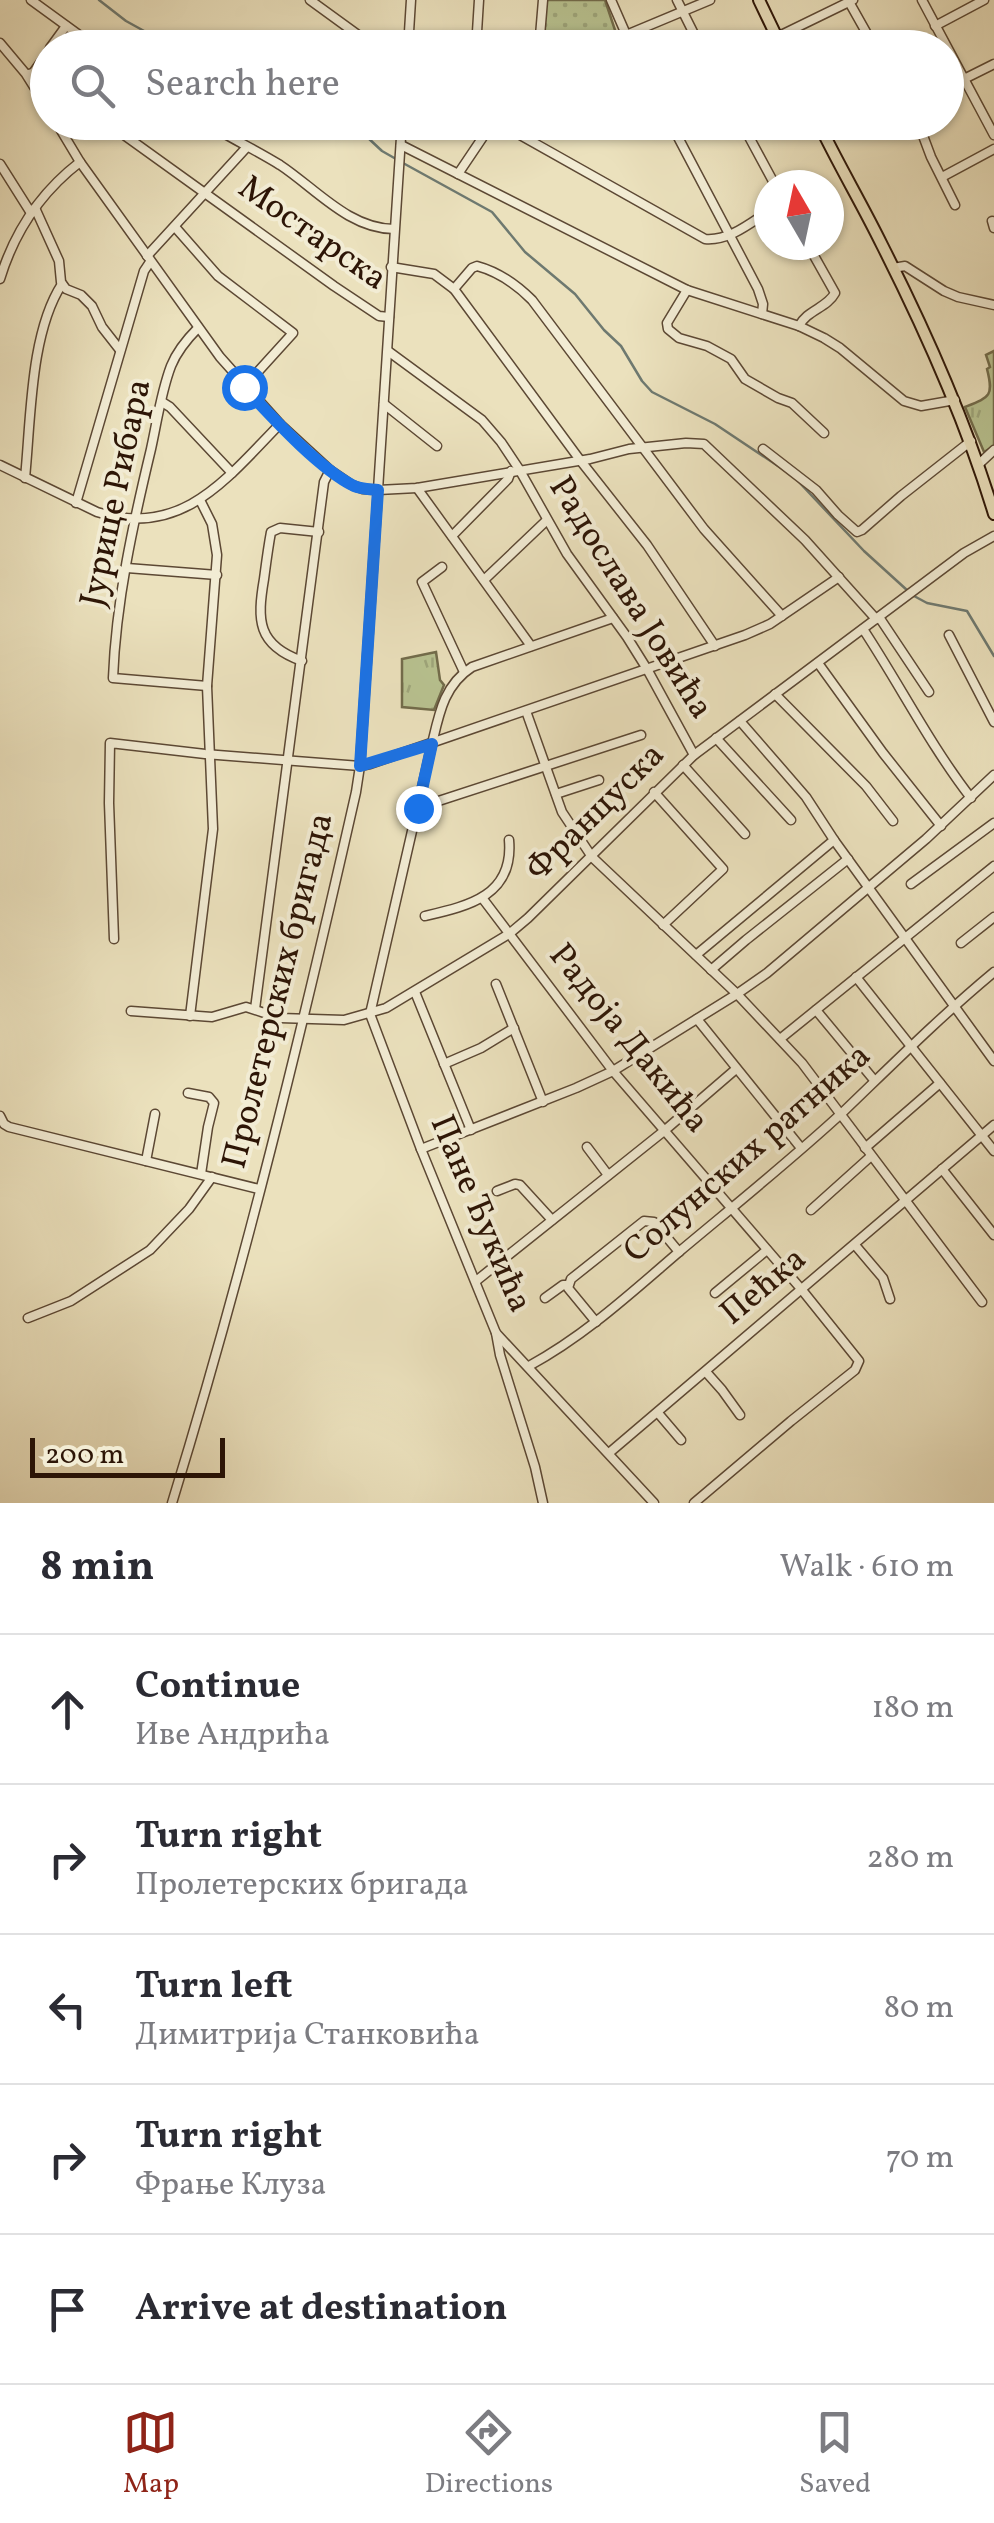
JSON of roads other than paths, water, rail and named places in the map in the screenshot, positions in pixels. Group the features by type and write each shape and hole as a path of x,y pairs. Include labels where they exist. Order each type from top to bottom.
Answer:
{"main road":[{"path":"759,0 773,30"},
{"path":"827,140 894,268 955,400 994,514"}],"street":[{"path":"31,0 72,30"},
{"path":"310,0 351,30"},
{"path":"409,30 411,0"},
{"path":"477,30 479,0"},
{"path":"540,30 542,0"},
{"path":"611,0 623,30"},
{"path":"678,0 691,30"},
{"path":"635,30 710,0"},
{"path":"922,0 938,30"},
{"path":"936,26 984,0"},
{"path":"800,30 850,1 866,30"},
{"path":"63,30 66,26"},
{"path":"0,43 30,74"},
{"path":"994,64 964,80 994,135"},
{"path":"67,140 148,259 244,387 330,470 357,487 417,488 629,449 699,442 710,446 878,618 929,692"},
{"name":"Мостарска","path":"132,140 334,286 379,316 389,316"},
{"path":"233,140 282,167 350,216 373,227 394,229"},
{"name":"Пролетерских бригада","path":"172,1503 225,1326 302,1020 360,766 401,140"},
{"path":"458,174 482,140"},
{"path":"527,140 696,236 713,240 730,236 754,221"},
{"path":"679,140 762,298 762,314"},
{"path":"751,140 767,170"},
{"path":"925,140 955,205"},
{"path":"76,504 148,259 246,148"},
{"path":"400,148 687,290 800,326 840,348 904,401 921,406 955,400"},
{"path":"942,176 994,149"},
{"path":"0,279 33,210 80,162"},
{"path":"0,164 33,210 59,260 62,284 92,306 120,350"},
{"path":"175,227 218,276 293,333 244,387"},
{"path":"800,326 807,315 834,296 816,260"},
{"path":"454,289 477,266 520,288 704,529 782,616"},
{"path":"894,268 905,266 944,291 994,306"},
{"path":"391,267 434,274 454,289 647,545 715,646"},
{"path":"24,478 39,336 62,284"},
{"path":"687,290 666,322 672,332 731,359 746,379 792,403 824,433"},
{"name":"Јурице Рибара","path":"198,328 170,368 134,519 112,678 207,686"},
{"name":"Радослава Јовића","path":"388,351 482,420 566,554 647,669 694,755"},
{"path":"162,402 232,473"},
{"path":"384,404 437,446"},
{"path":"0,466 76,504 110,516 150,518 174,512 218,488 280,424"},
{"path":"763,449 816,490 857,532 971,442"},
{"path":"979,464 994,450"},
{"path":"132,1011 212,1017 234,1009 255,1009 324,482 330,470"},
{"path":"452,536 515,470"},
{"path":"417,488 532,646"},
{"path":"190,1016 213,829 207,686 217,575 215,534 200,500"},
{"path":"484,580 547,520"},
{"path":"302,662 268,640 261,624 260,604 271,532 280,528 318,532"},
{"name":"Француска","path":"255,1009 302,1020 344,1020 370,1014 415,992 509,934 592,858 694,755 964,553 994,536"},
{"path":"127,568 217,575"},
{"path":"442,568 422,582 464,672"},
{"path":"114,939 108,803 110,742 210,755 360,766 715,646 770,624 839,577"},
{"path":"370,1014 446,694 472,667 613,618"},
{"path":"863,629 936,749 971,798"},
{"path":"949,635 994,722"},
{"path":"818,663 941,826"},
{"path":"775,694 866,786 893,821"},
{"path":"526,711 569,825 592,858 780,1039 982,1302"},
{"path":"740,721 795,782 994,1061"},
{"path":"418,808 641,736"},
{"path":"716,738 790,820"},
{"path":"683,766 745,834"},
{"path":"421,1149 614,1071 737,994 870,887 994,775"},
{"path":"556,794 599,780"},
{"path":"654,792 723,869 663,925"},
{"path":"911,884 994,823"},
{"path":"425,916 482,899 496,887 507,868 510,840"},
{"path":"696,956 834,840"},
{"path":"712,970 848,860"},
{"path":"780,1039 994,866"},
{"name":"Радоја Дакића","path":"482,899 614,1071 859,1361 855,1370 694,1503"},
{"path":"961,943 994,918"},
{"path":"990,975 994,989"},
{"name":"Солунских ратника","path":"529,1366 560,1350 596,1322 731,1208 840,1114 990,975"},
{"path":"856,976 994,1151"},
{"path":"496,984 543,1102"},
{"path":"415,992 471,1130"},
{"path":"816,1010 874,1080"},
{"name":"Пане Ђукића","path":"370,1014 496,1333 654,1503"},
{"path":"697,1019 801,1148"},
{"path":"444,1064 482,1048 514,1028"},
{"path":"476,1280 736,1070"},
{"path":"810,1210 940,1083"},
{"path":"188,1093 209,1097 214,1103 201,1174"},
{"path":"146,1161 155,1114"},
{"path":"0,1116 9,1127 259,1189"},
{"name":"Пећка","path":"609,1453 994,1125"},
{"path":"586,1147 608,1175"},
{"path":"942,1169 994,1236"},
{"path":"28,1318 71,1301 150,1250 189,1209 212,1177"},
{"path":"497,1191 520,1185 552,1220"},
{"path":"568,1285 644,1220 654,1222 679,1252"},
{"path":"855,1245 882,1278 890,1299"},
{"path":"715,1293 767,1250"},
{"path":"545,1298 568,1285"},
{"path":"568,1285 596,1322"},
{"path":"496,1333 543,1503"},
{"path":"499,1349 510,1346"},
{"path":"706,1372 740,1414"},
{"path":"658,1413 681,1440"}],"waterway":[{"path":"99,0 142,30"},
{"path":"370,140 396,159"},
{"path":"403,163 492,212 525,252 575,294 621,346 652,392 715,424 787,472"},
{"path":"797,480 908,591"},
{"path":"914,596 927,603 967,611 994,656"}]}
